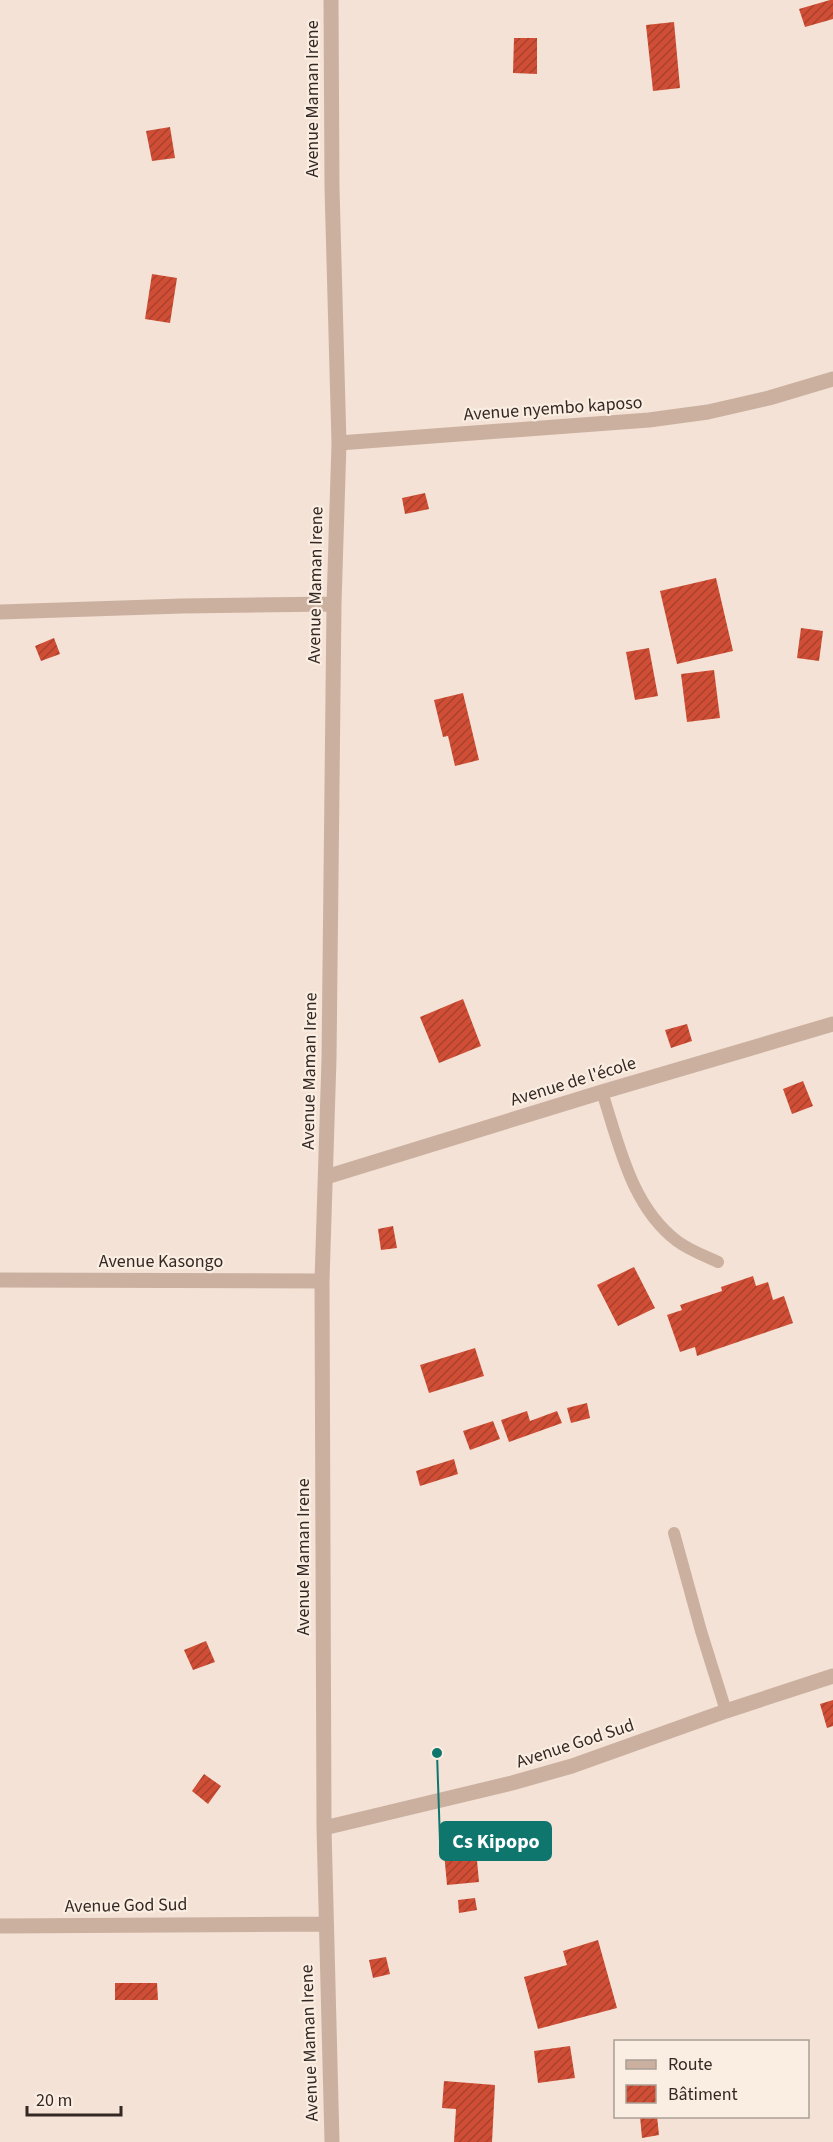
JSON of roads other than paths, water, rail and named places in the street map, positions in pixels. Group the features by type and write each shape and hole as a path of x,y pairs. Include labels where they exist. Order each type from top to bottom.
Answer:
{"street":[{"name":"Avenue Maman Irene","path":"331,0 332,188 339,443 333,604 326,1177 322,1281 325,1924 332,2142"},
{"name":"Avenue nyembo kaposo","path":"339,443 649,420 708,412 769,398 833,379"},
{"path":"0,612 258,604 333,604"},
{"name":"Avenue de l'école","path":"326,1177 833,1024"},
{"name":"Avenue Kasongo","path":"0,1280 322,1281"},
{"name":"Avenue God Sud","path":"324,1828 512,1783 572,1766 833,1676"},
{"name":"Avenue God Sud","path":"0,1926 325,1924"}],"lane":[{"path":"602,1092 627,1168 640,1197 656,1221 678,1242 718,1262"},
{"path":"674,1533 726,1711"}],"place":[{"name":"Cs Kipopo","path":"437,1753"}]}
